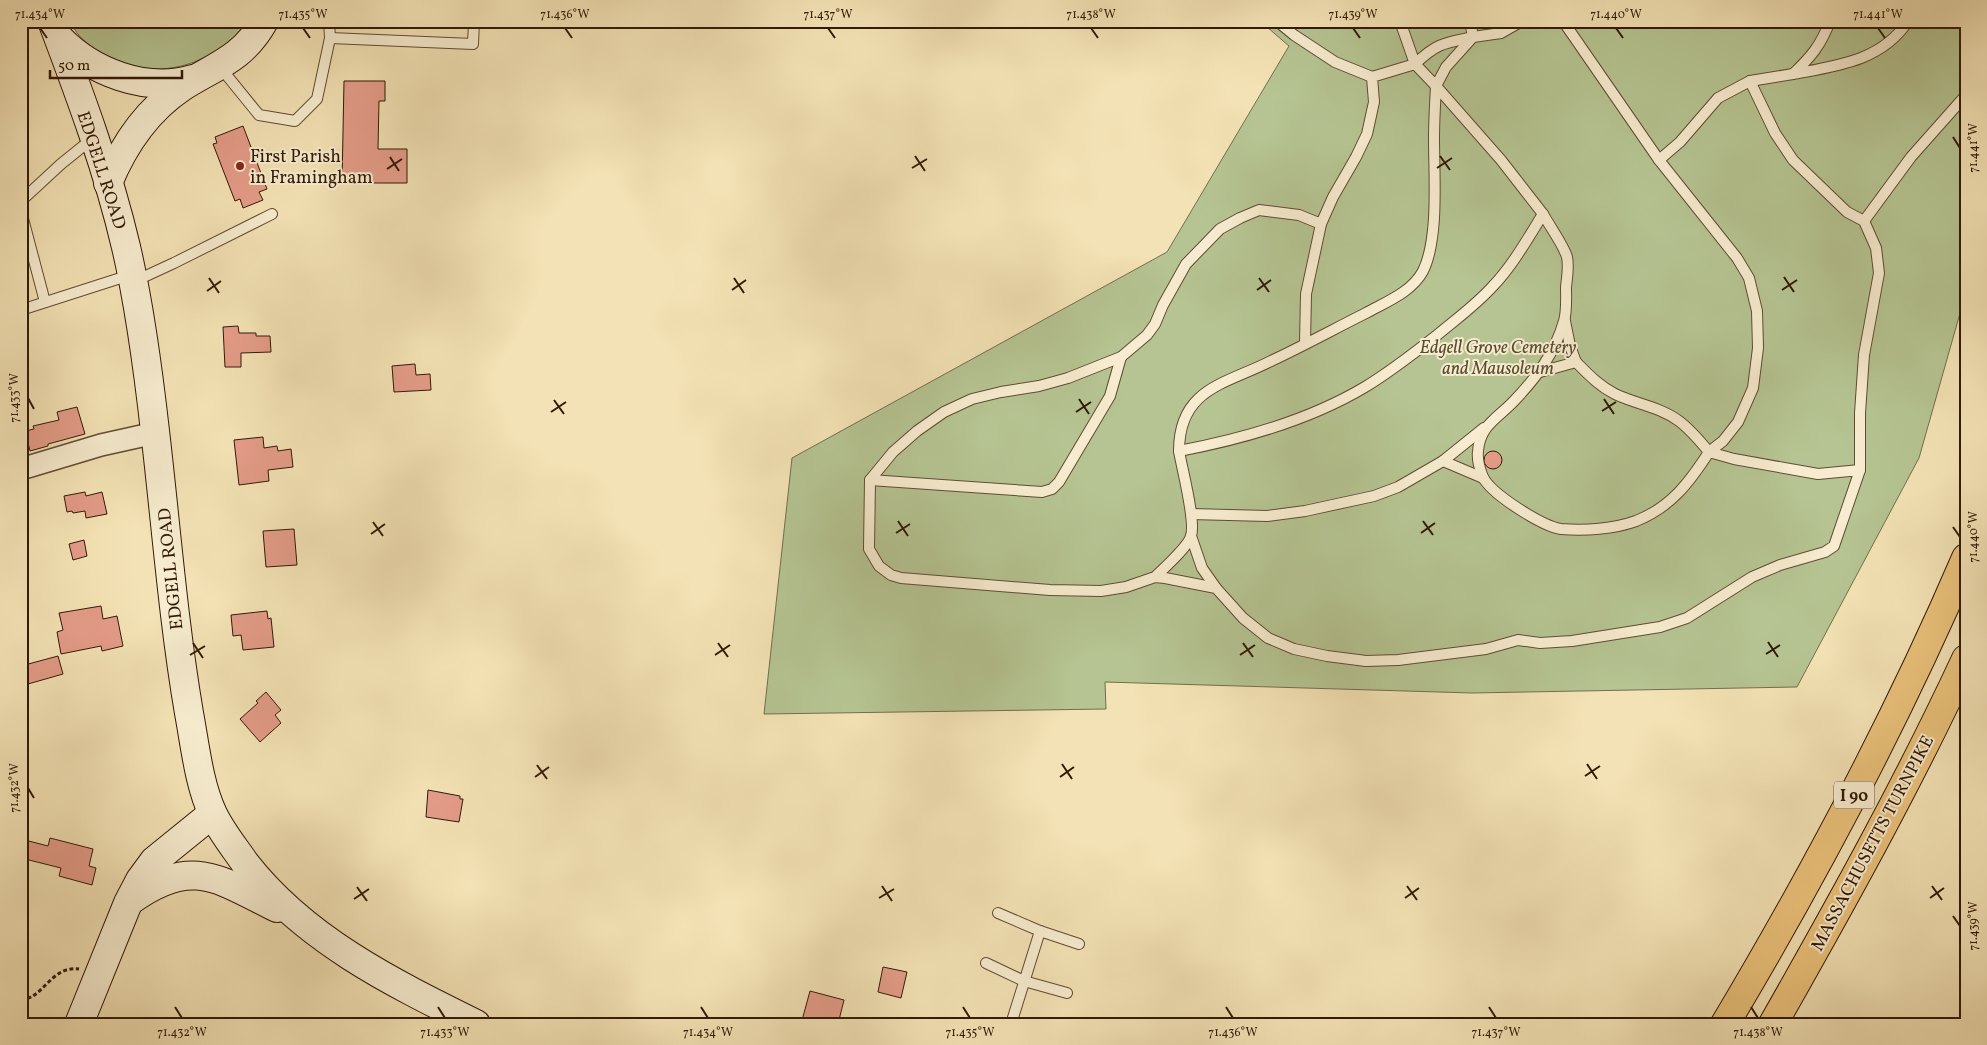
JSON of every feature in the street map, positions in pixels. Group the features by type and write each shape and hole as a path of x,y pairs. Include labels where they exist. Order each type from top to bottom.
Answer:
{"highway":[{"name":"I 90","path":"1725,1024 1808,880 1865,774 1922,657 1966,558"},
{"name":"MASSACHUSETTS TURNPIKE","path":"1772,1024 1878,835 1930,735 1966,659"}],"main road":[{"path":"108,183 122,153 142,122 169,96 211,71 248,44 264,21"},
{"path":"55,29 82,59 97,68 129,79 165,83 183,82 211,71"},
{"name":"EDGELL ROAD","path":"55,29 108,183 133,278 146,354 183,681 194,745 212,814 253,872 297,918 319,936 364,966 476,1024"},
{"path":"79,1024 128,903 140,880 154,861 212,814"},
{"path":"128,903 144,892 174,877 202,875 216,878 232,885 297,918"}],"street":[{"path":"21,469 101,445 155,433"}],"lane":[{"path":"211,71 259,115 295,121 317,99 330,38 329,21"},
{"path":"330,38 473,44 474,21"},
{"path":"1277,21 1294,35 1335,62 1372,77 1415,64 1430,50 1444,43 1501,33 1522,21"},
{"path":"1400,21 1415,64 1506,166 1542,214 1566,256 1564,320 1570,346 1576,362 1598,384 1615,394 1664,411 1680,421 1709,452 1734,460 1818,474 1860,470"},
{"path":"1470,21 1473,37"},
{"path":"1443,461 1483,478 1502,497 1533,518 1559,528 1598,528 1625,525 1648,516 1668,503 1690,481 1709,452 1723,441 1738,422 1753,388 1758,348 1756,311 1749,278 1736,258 1659,160 1562,21"},
{"path":"1793,74 1814,54 1824,38 1830,21"},
{"path":"1659,160 1680,142 1718,98 1750,81 1862,60 1881,48 1903,29 1908,21"},
{"path":"1473,37 1446,67 1436,86 1434,204 1430,244 1424,270 1414,285 1386,302 1270,362 1220,383 1192,406 1181,426 1179,451 1191,514 1191,536 1202,568 1216,588 1243,618 1268,638 1294,649 1326,656 1366,661 1398,660 1486,649 1518,640 1540,643 1572,641 1660,627 1687,618 1752,577 1780,565 1826,552 1834,546 1860,470 1860,413 1864,355 1878,272 1876,248 1864,221 1847,212 1793,160 1775,133 1750,81"},
{"path":"1305,343 1306,294 1321,224 1367,134 1374,102 1372,77"},
{"path":"1864,221 1911,158 1966,96"},
{"path":"21,201 61,164 93,138"},
{"path":"1191,536 1174,558 1155,577 1126,588 1101,591 1050,590 901,578 891,576 878,566 869,549 870,480 893,452 917,430 944,412 972,399 1000,392 1039,386 1068,378 1121,357 1147,335 1155,324 1163,305 1186,264 1220,229 1259,210 1299,215 1321,224"},
{"path":"21,211 45,302"},
{"path":"21,310 133,278 174,263 272,214"},
{"path":"1179,451 1266,430 1313,412 1363,388 1396,367 1468,311 1494,286 1521,249 1542,214"},
{"path":"1191,514 1267,516 1305,511 1374,496 1398,487 1443,461 1512,403 1540,372 1555,344 1564,320"},
{"path":"870,480 1042,492 1052,489 1060,482 1110,396 1121,357"},
{"path":"1540,372 1576,362"},
{"path":"1483,478 1478,451 1484,428"},
{"path":"1155,577 1216,588"},
{"path":"998,913 1040,931 1079,944"},
{"path":"1011,1024 1040,931"},
{"path":"986,963 1024,981 1067,993"}],"path":[{"path":"21,1000 32,996 53,976 72,968 86,970"}],"green space":[{"path":"70,21 248,21 236,38 223,48 188,64 160,69 133,66 105,55 84,41"},
{"name":"Edgell Grove Cemetery and Mausoleum","path":"1260,21 1966,21 1966,292 1919,458 1797,687 1472,693 1105,682 1106,709 764,714 792,458 1167,252 1289,46"}],"building":[{"path":"344,81 385,81 385,101 379,101 378,149 407,149 407,183 342,183"},
{"name":"First Parish in Framingham","path":"243,126 267,189 259,192 263,200 243,208 240,199 235,201 213,144 217,143 215,137"},
{"path":"238,326 239,333 256,333 256,336 270,336 271,352 241,353 241,367 225,367 223,327"},
{"path":"415,364 416,375 430,374 431,390 394,392 392,366"},
{"path":"77,407 85,434 30,451 25,431 34,429 33,426 59,420 57,412"},
{"path":"263,437 264,448 277,446 278,451 291,449 293,467 268,470 269,481 239,485 234,440"},
{"path":"1489,451 1497,451 1502,456 1500,467 1489,469 1484,464 1484,456"},
{"path":"85,492 86,496 102,492 107,514 86,518 85,511 67,512 64,496"},
{"path":"294,529 297,565 266,567 263,531"},
{"path":"84,540 87,556 73,560 69,544"},
{"path":"101,606 103,619 117,616 123,646 102,651 101,646 61,654 57,632 63,630 59,613"},
{"path":"267,611 268,619 271,618 274,647 243,650 241,635 233,636 231,615"},
{"path":"58,656 63,674 21,686 21,666"},
{"path":"266,692 281,710 275,715 281,723 260,742 240,719 258,703 256,701"},
{"path":"428,790 460,796 460,799 463,799 459,822 426,817"},
{"path":"50,838 93,849 89,866 96,868 92,885 59,876 61,868 21,858 21,839 48,846"},
{"path":"883,967 907,972 901,998 878,992"},
{"path":"810,991 844,1000 838,1024 801,1024"}],"place":[{"name":"First Parish in Framingham","path":"240,166"}]}
